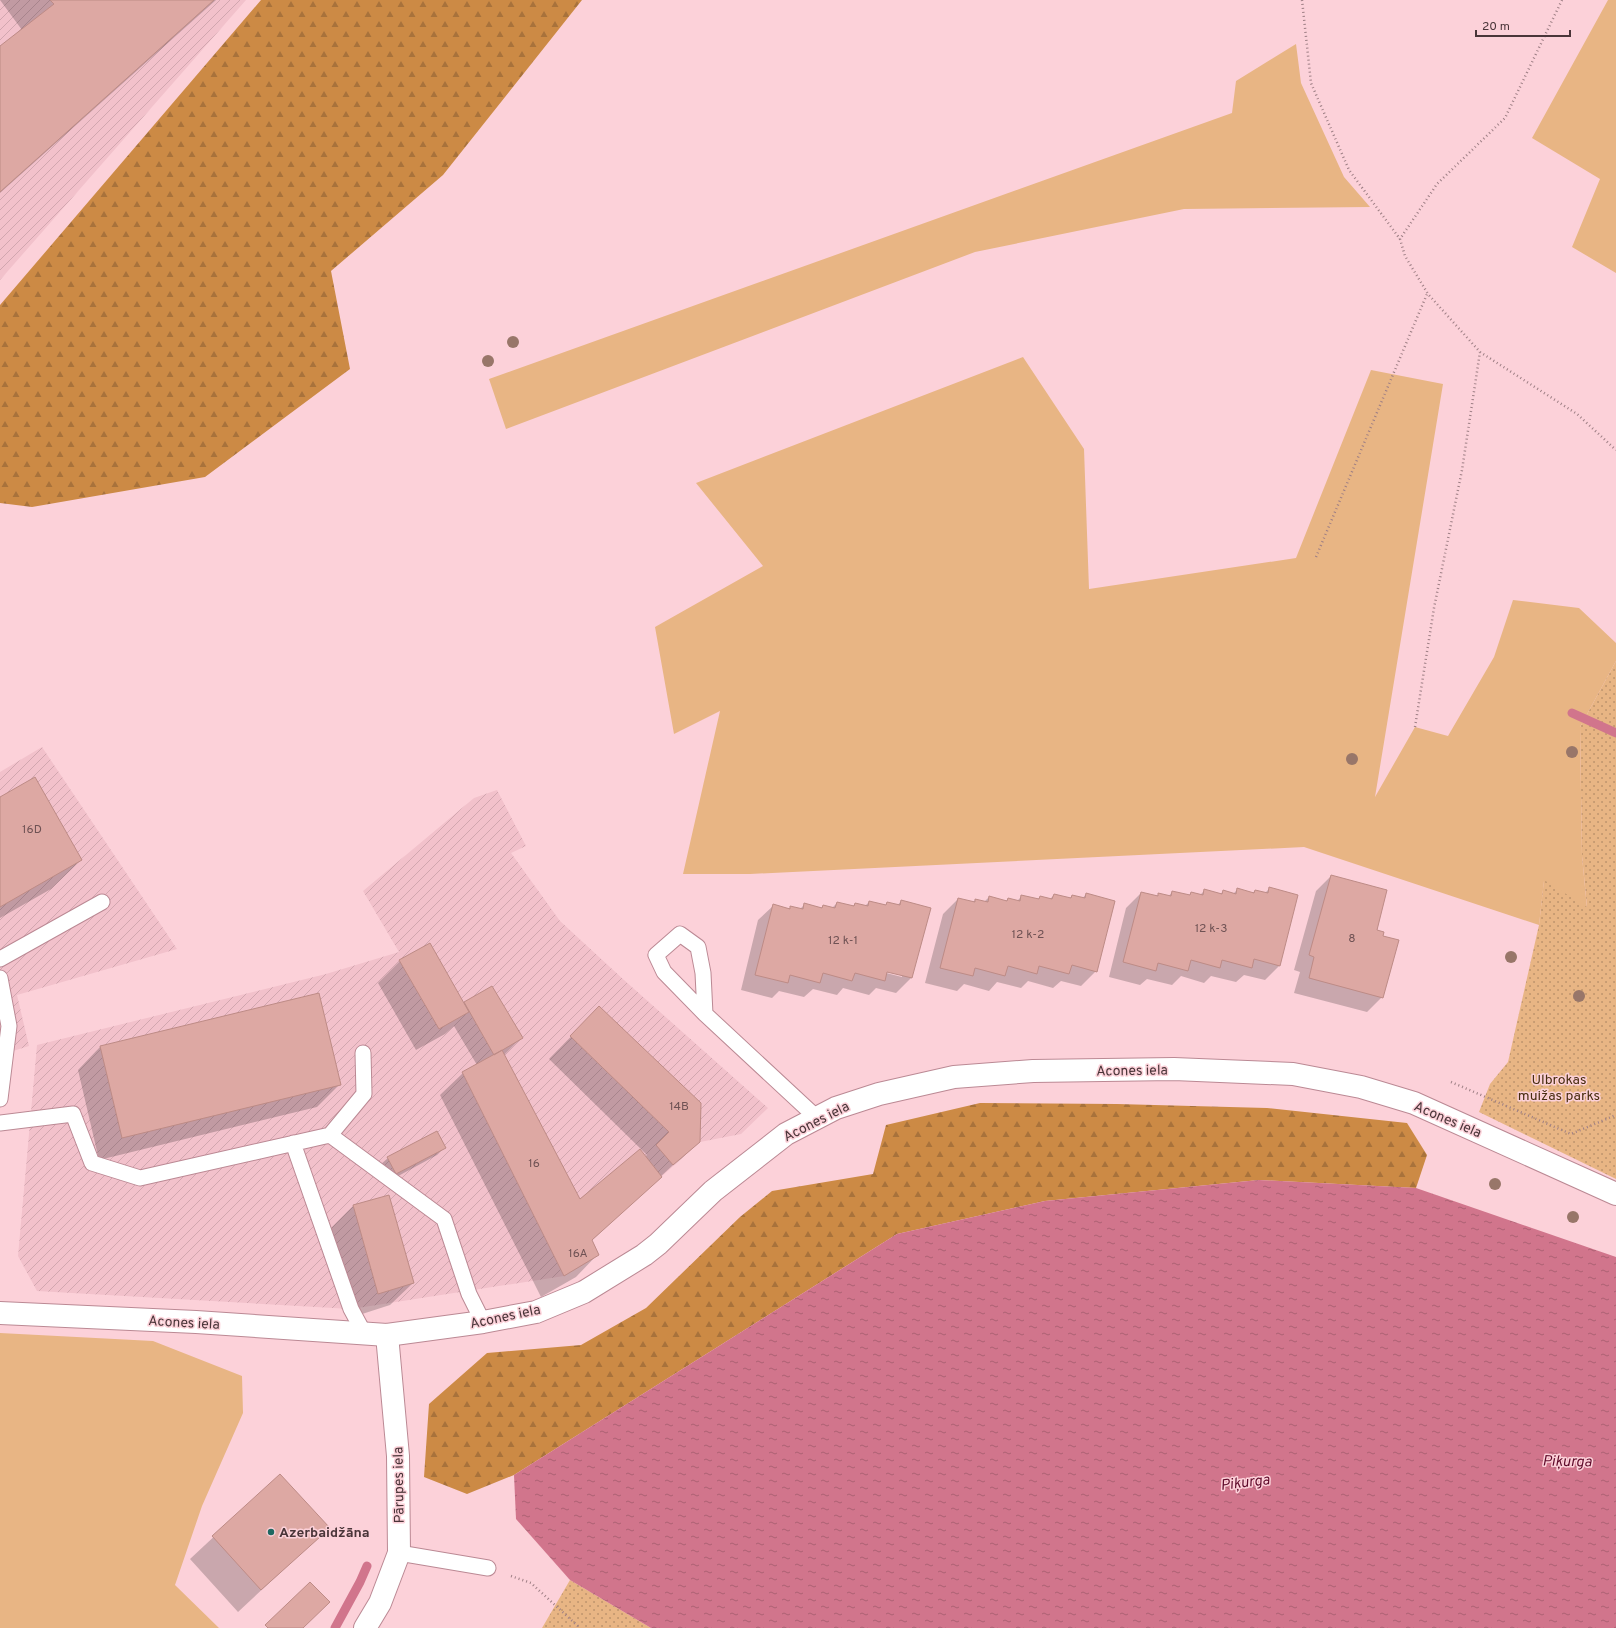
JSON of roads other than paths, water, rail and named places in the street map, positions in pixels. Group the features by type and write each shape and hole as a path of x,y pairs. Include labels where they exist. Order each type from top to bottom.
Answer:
{"street":[{"name":"Acones iela","path":"0,1313 196,1322 387,1335 483,1322 536,1312 584,1292 653,1247 713,1191 786,1134 836,1108 879,1094 954,1077 1033,1071 1174,1069 1293,1074 1361,1087 1414,1103 1616,1194"},
{"name":"Pārupes iela","path":"365,1628 380,1603 399,1553 398,1456 387,1335"}],"lane":[{"path":"0,959 102,902"},
{"path":"705,1014 703,973 698,947 680,934 656,955 664,972 705,1014 817,1118"},
{"path":"0,978 9,1026 0,1099"},
{"path":"0,1123 73,1114 92,1164 140,1178 330,1135 364,1094 363,1053"},
{"path":"330,1135 444,1219 469,1294 483,1322"},
{"path":"293,1143 351,1309 364,1333"},
{"path":"399,1553 488,1568"}],"water":[{"name":"Piķurga","path":"1259,1180 1416,1188 1616,1257 1616,1628 651,1628 570,1580 516,1519 514,1475 897,1234 1045,1201"}],"waterway":[{"path":"1572,713 1616,733"},
{"path":"335,1628 367,1566"}],"place":[{"name":"Azerbaidžāna","path":"271,1532"}],"park label":[{"name":"Ulbrokas muižas parks","path":"1559,1088"}]}
